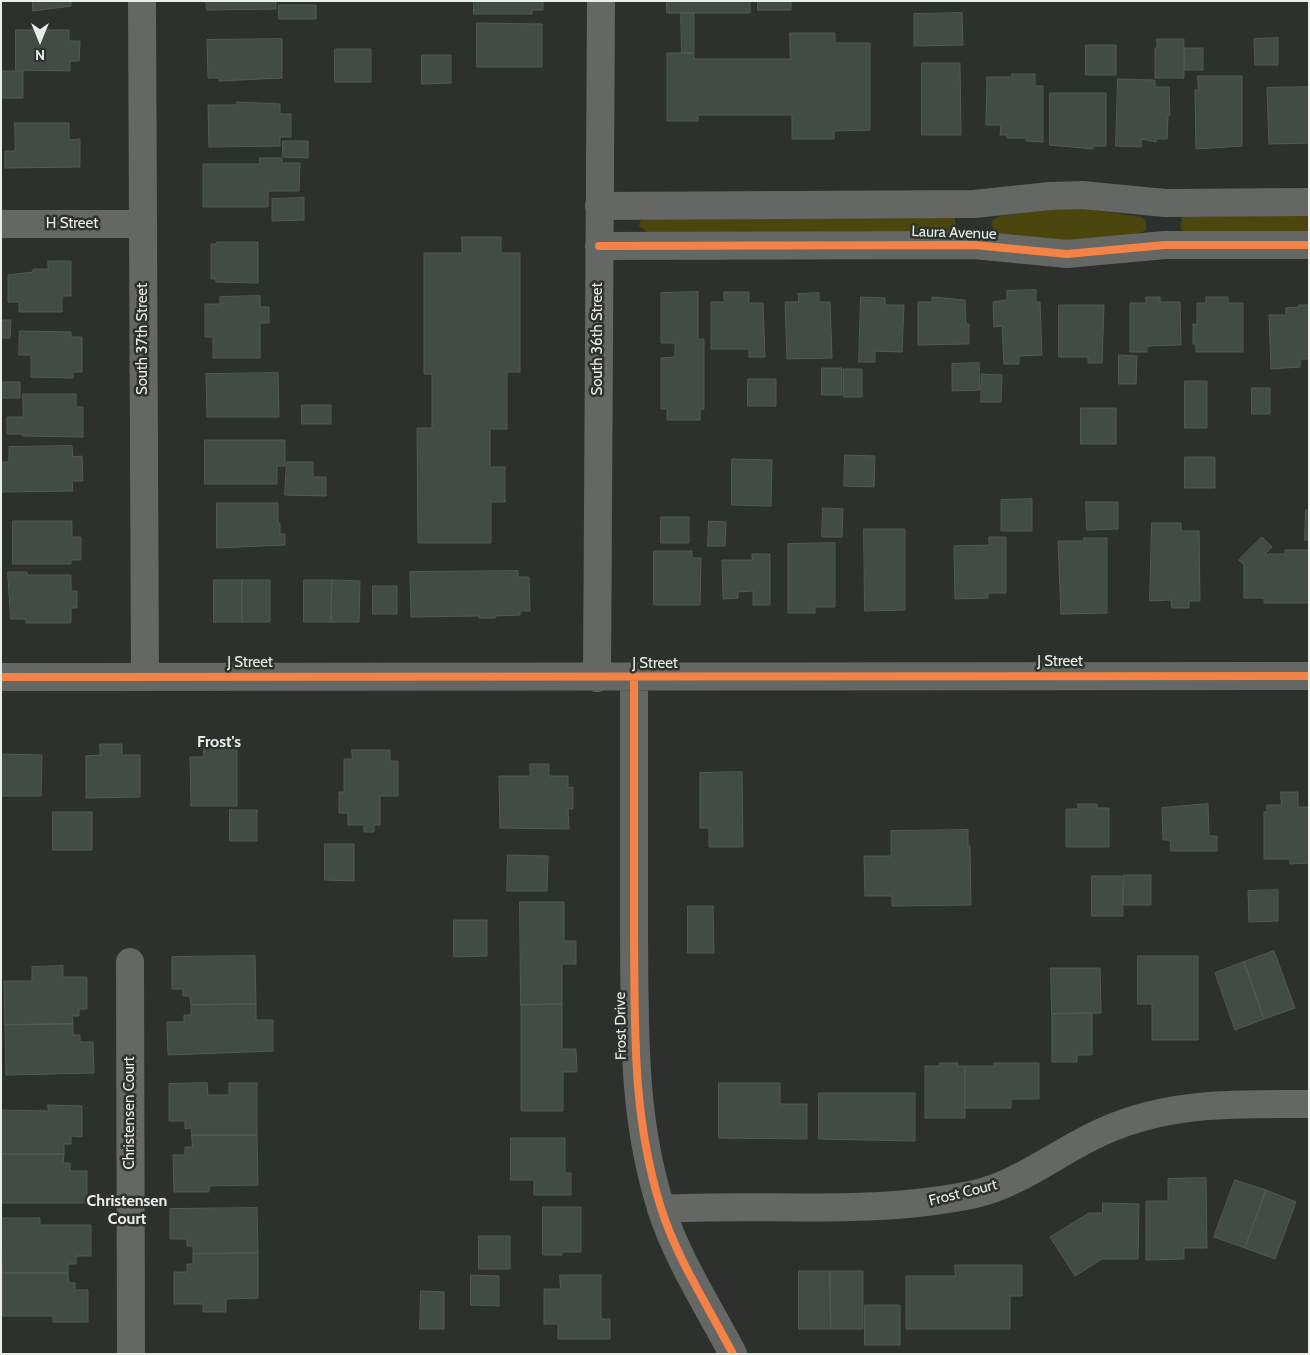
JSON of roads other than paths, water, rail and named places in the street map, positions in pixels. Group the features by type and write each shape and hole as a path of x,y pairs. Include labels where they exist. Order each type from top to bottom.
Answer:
{"street":[{"name":"South 37th Street","path":"142,1 145,677"},
{"name":"South 36th Street","path":"597,678 601,1"},
{"name":"Laura Avenue","path":"599,206 974,204 1050,196 1082,195 1165,203 1309,202"},
{"path":"1165,203 1165,245"},
{"path":"974,204 974,245"},
{"name":"H Street","path":"1,224 142,224"},
{"name":"Laura Avenue","path":"599,246 974,245 1067,254 1165,245 1309,245"},
{"name":"J Street","path":"1,677 1309,676"},
{"name":"Frost Drive","path":"634,678 636,1089 642,1132 661,1208 673,1241 733,1354"},
{"name":"Christensen Court","path":"130,962 131,1354"},
{"name":"Frost Court","path":"661,1208 883,1206 931,1203 978,1193 1013,1180 1105,1130 1148,1115 1183,1107 1218,1104 1309,1104"}],"district":[{"name":"Frost's","path":"219,742"},
{"name":"Christensen Court","path":"127,1210"}]}
